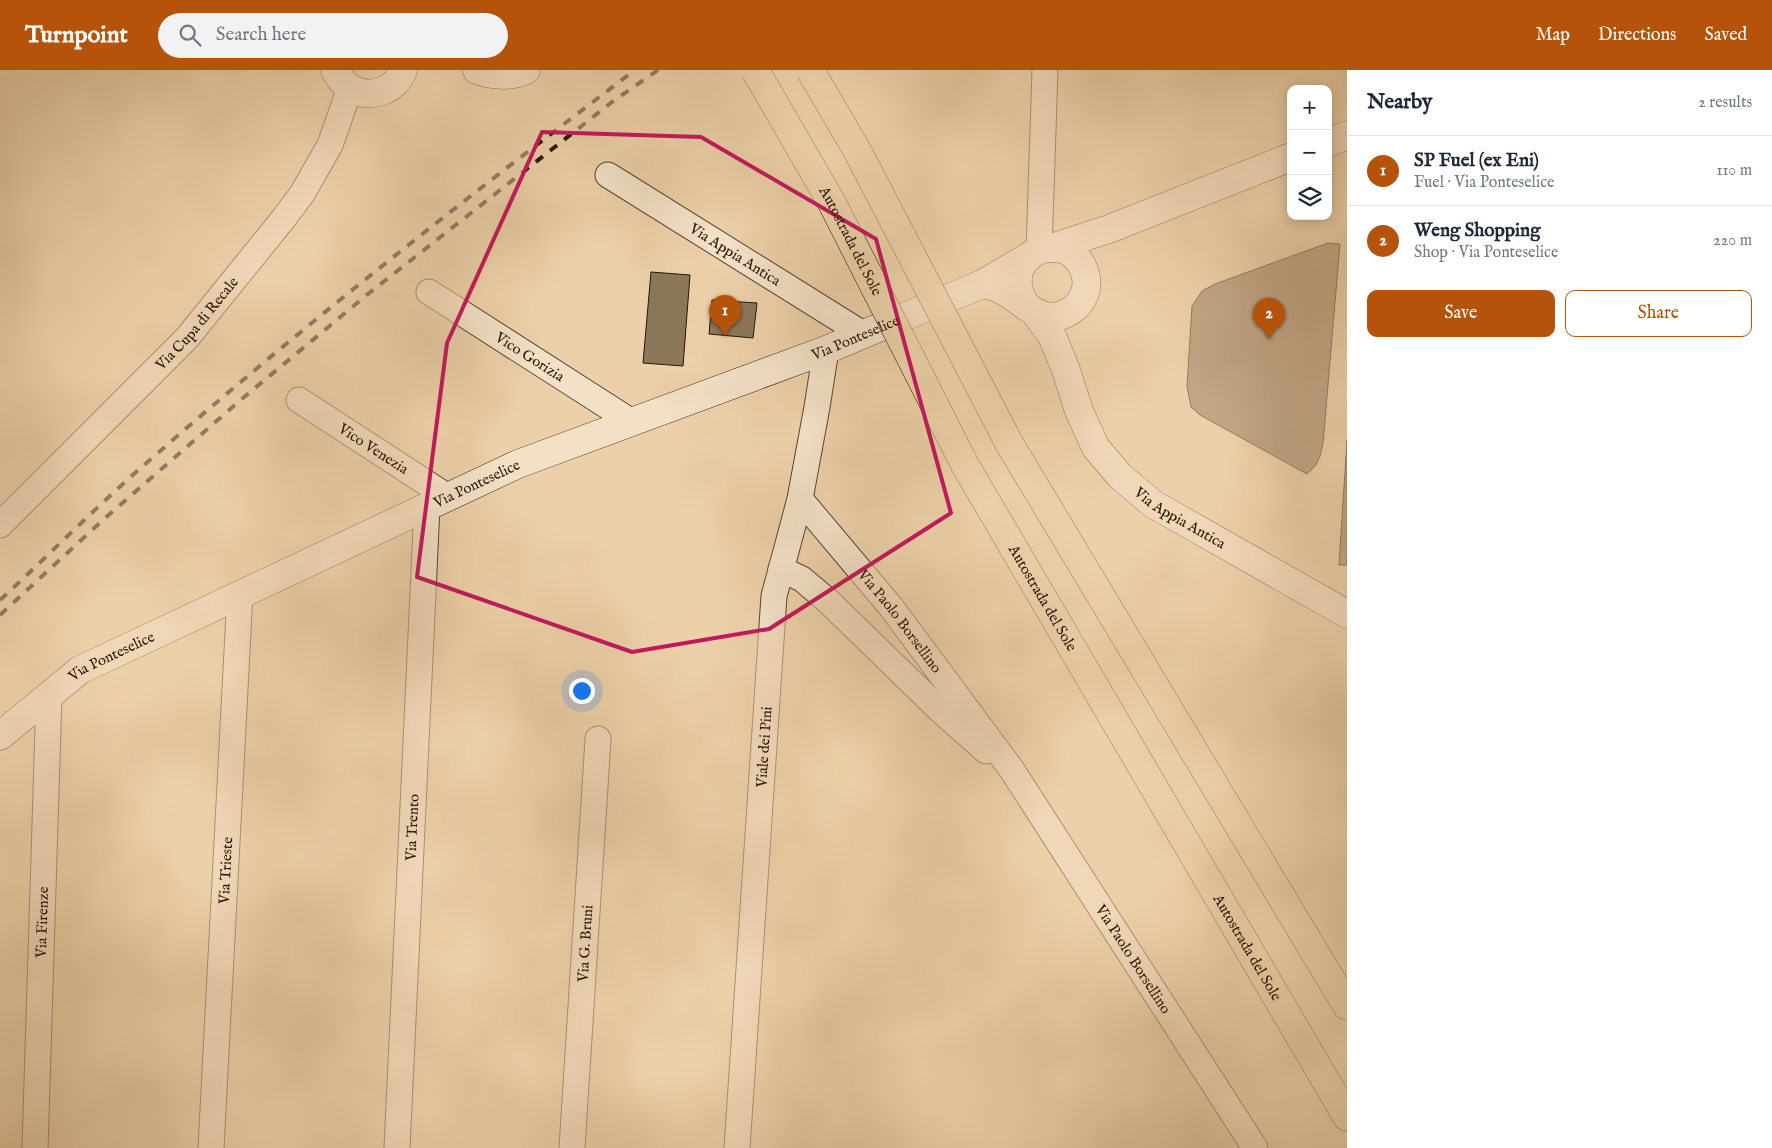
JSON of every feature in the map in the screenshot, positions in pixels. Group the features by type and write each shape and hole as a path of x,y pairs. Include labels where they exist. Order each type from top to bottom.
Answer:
{"highway":[{"name":"Autostrada del Sole","path":"755,70 832,203 965,464 1347,1117"},
{"path":"810,70 858,152 1009,444 1347,1006"}],"street":[{"path":"477,70 484,73 503,75 526,70"},
{"path":"1040,251 1046,70"},
{"path":"342,79 361,93 374,94 386,90 404,74"},
{"name":"Via Cupa di Recale","path":"0,525 187,338 284,218 302,194 330,146 342,79"},
{"path":"1332,141 1347,135"},
{"name":"Via Ponteselice","path":"0,736 80,670 518,464 826,350 974,287 1040,251 1109,229 1287,159"},
{"name":"Via Appia Antica","path":"608,175 863,334"},
{"path":"974,287 992,286 1006,292 1032,310 1048,317 1070,312 1083,294 1094,257 1109,229"},
{"path":"1032,310 1020,297 1017,286 1018,275 1022,264 1040,251 1062,249 1072,254 1080,262 1085,272 1083,294"},
{"name":"Vico Gorizia","path":"429,292 632,422"},
{"name":"Via Appia Antica","path":"1066,370 1070,325 1083,294"},
{"name":"Via Appia Antica","path":"1032,310 1052,336 1066,370 1079,411 1096,448 1120,476 1153,504 1347,614"},
{"name":"Viale dei Pini","path":"737,1148 774,596 800,499 826,350"},
{"name":"Vico Venezia","path":"299,400 438,502"},
{"name":"Via Paolo Borsellino","path":"800,499 890,607 1012,770 1254,1148"},
{"name":"Via Trento","path":"396,1148 438,502"},
{"name":"Via Paolo Borsellino","path":"781,569 802,579 828,601 977,745 1012,770"},
{"name":"Via Trieste","path":"211,1148 240,594"},
{"name":"Via Firenze","path":"35,1148 49,695"},
{"name":"Via G. Bruni","path":"572,1148 598,739"}],"highlighted area":[{"path":"542,132 701,137 876,239 951,513 769,629 632,652 417,577 447,343"}],"building":[{"path":"1328,243 1340,244 1323,443 1316,465 1307,474 1200,415 1191,407 1187,386 1192,306 1202,291 1215,284"},
{"path":"651,272 690,275 683,366 643,363"},
{"path":"712,300 757,303 753,338 709,334"},
{"path":"1347,440 1347,565 1339,565"}],"railway":[{"path":"0,600 125,482 263,363 447,214 635,70"},
{"path":"0,615 104,519 243,398 368,294 612,102 658,70"}],"place":[{"name":"SP Fuel (ex Eni)","path":"725,336"},
{"name":"Weng Shopping","path":"1269,339"}]}
